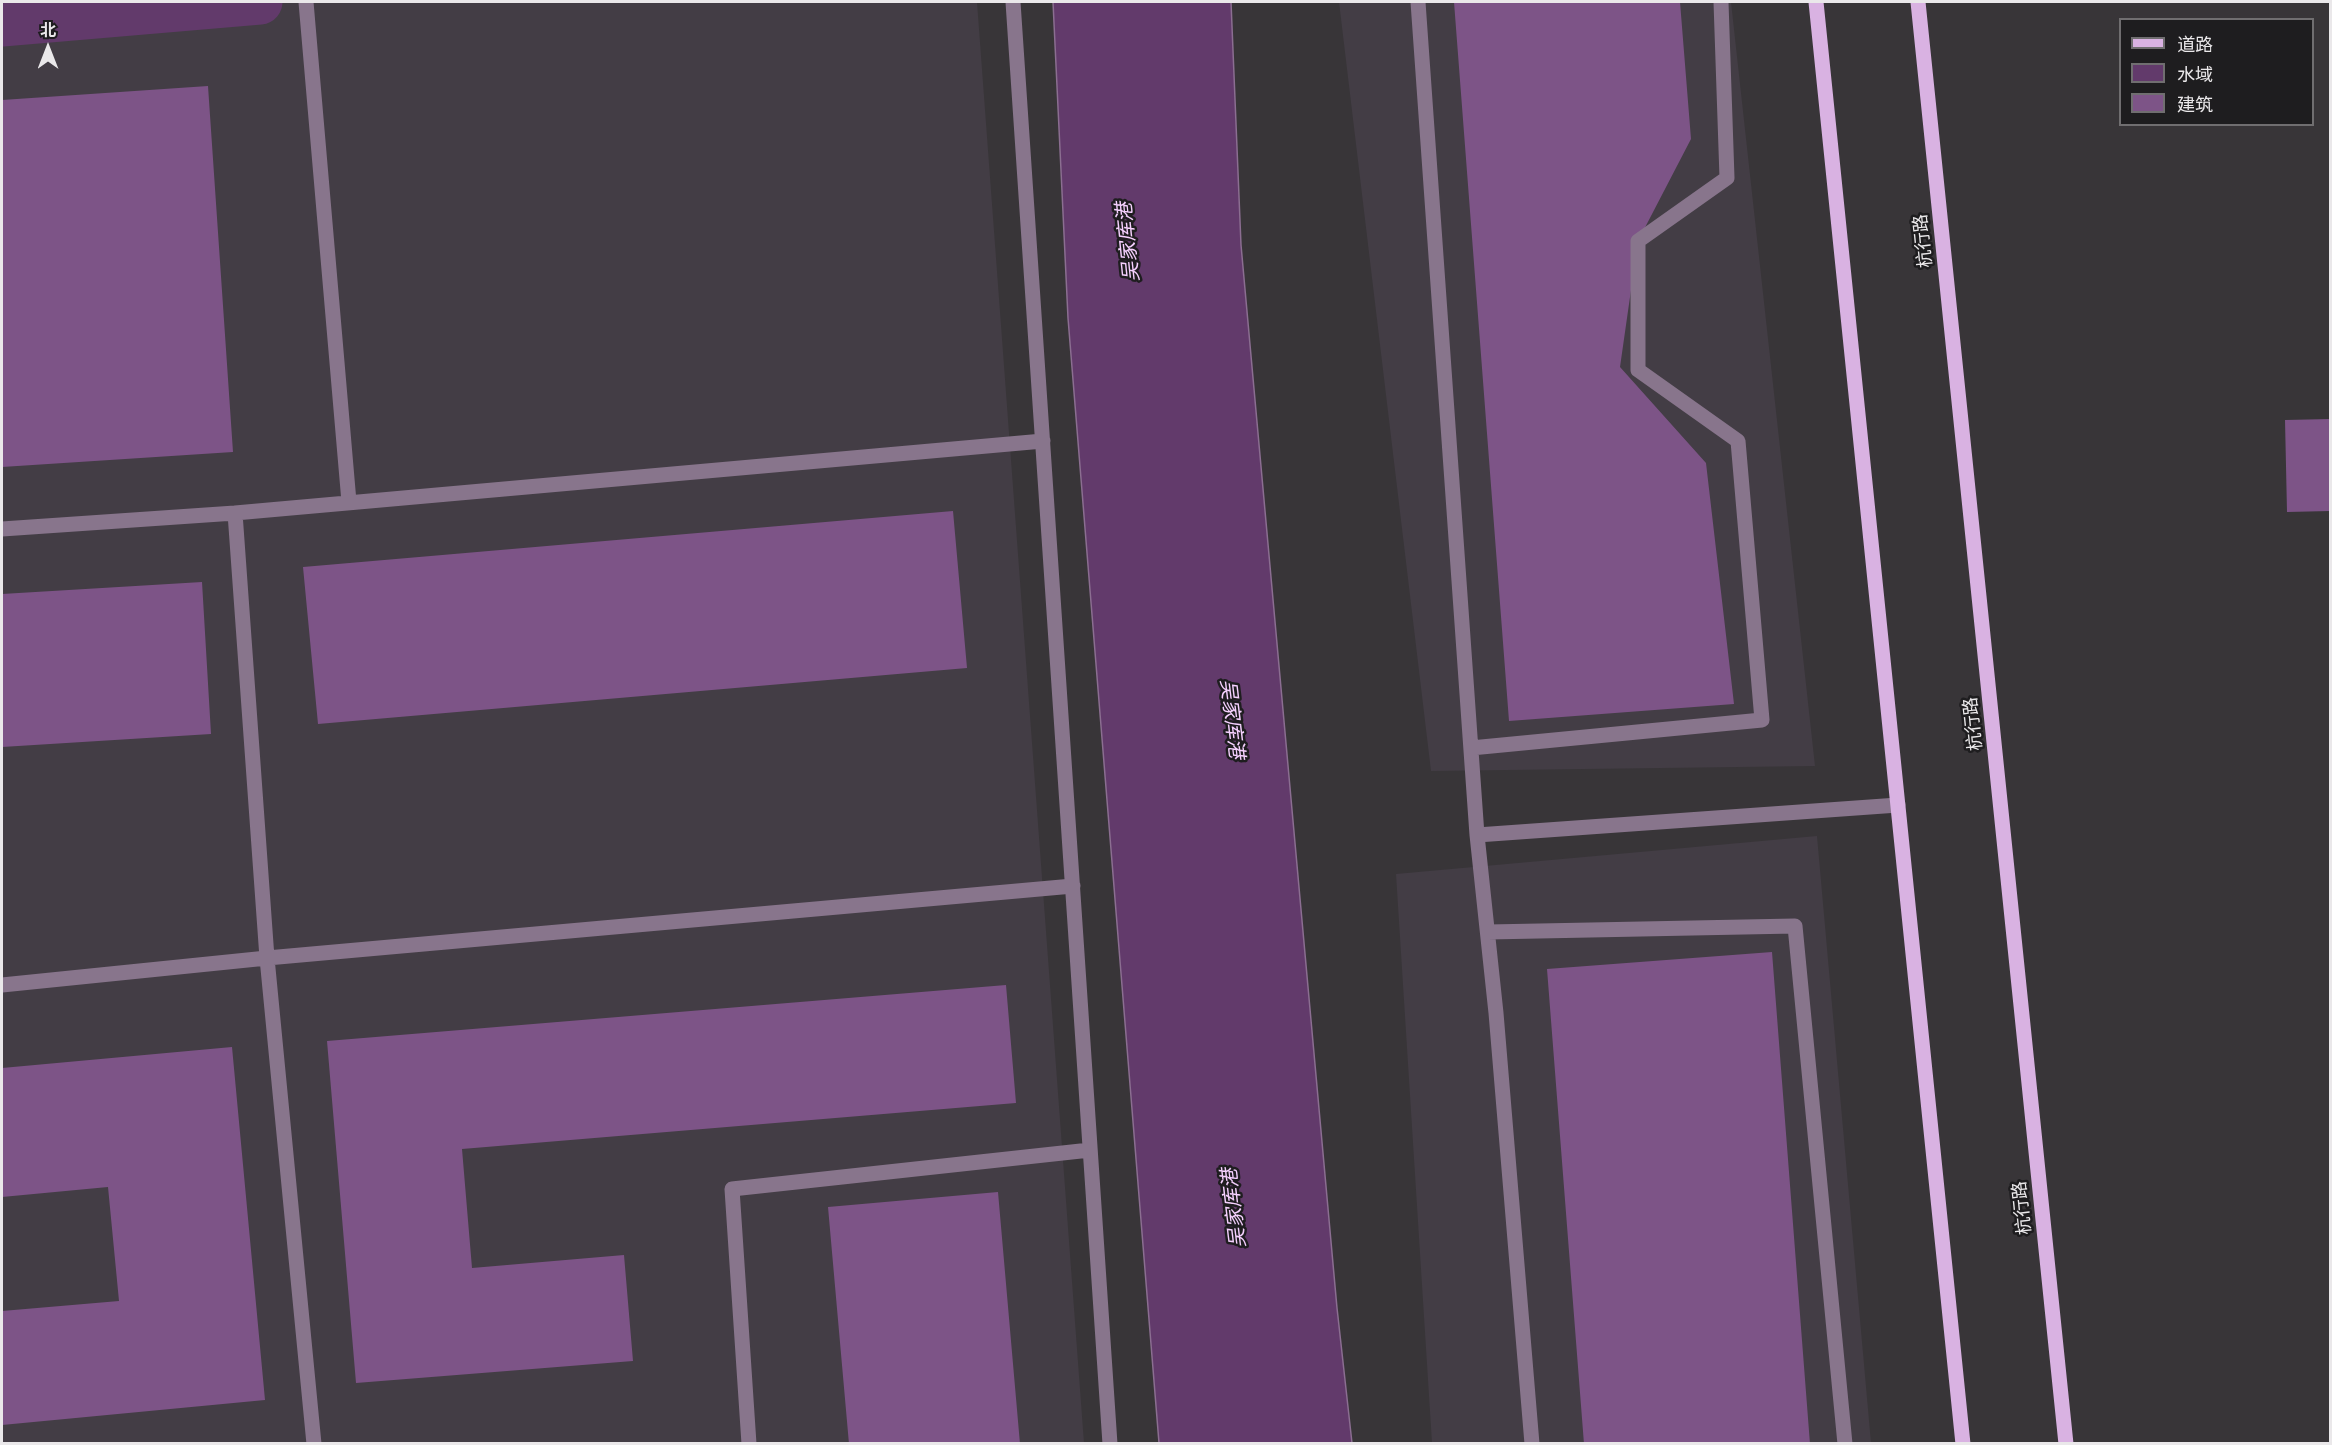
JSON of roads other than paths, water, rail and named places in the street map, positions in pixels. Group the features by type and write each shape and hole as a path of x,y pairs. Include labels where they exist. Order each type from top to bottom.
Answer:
{"main road":[{"path":"1816,2 1963,1443"},
{"name":"杭行路","path":"1918,2 2066,1443"}],"lane":[{"path":"306,2 349,502"},
{"path":"1013,2 1110,1443"},
{"path":"1418,2 1471,748 1497,1014 1532,1443"},
{"path":"1471,748 1762,720 1738,441 1638,370 1638,241 1727,178 1721,2"},
{"path":"2,529 235,513 1042,441"},
{"path":"235,513 267,958 314,1443"},
{"path":"1478,835 1898,805"},
{"path":"2,985 267,958 1073,886"},
{"path":"1488,932 1795,926 1845,1443"},
{"path":"749,1443 732,1189 1090,1150"}],"water":[{"name":"吴家库港","path":"1053,2 1231,2 1241,245 1337,1308 1352,1443 1159,1443 1068,318"}],"waterway":[{"path":"2,24 260,2"}]}
